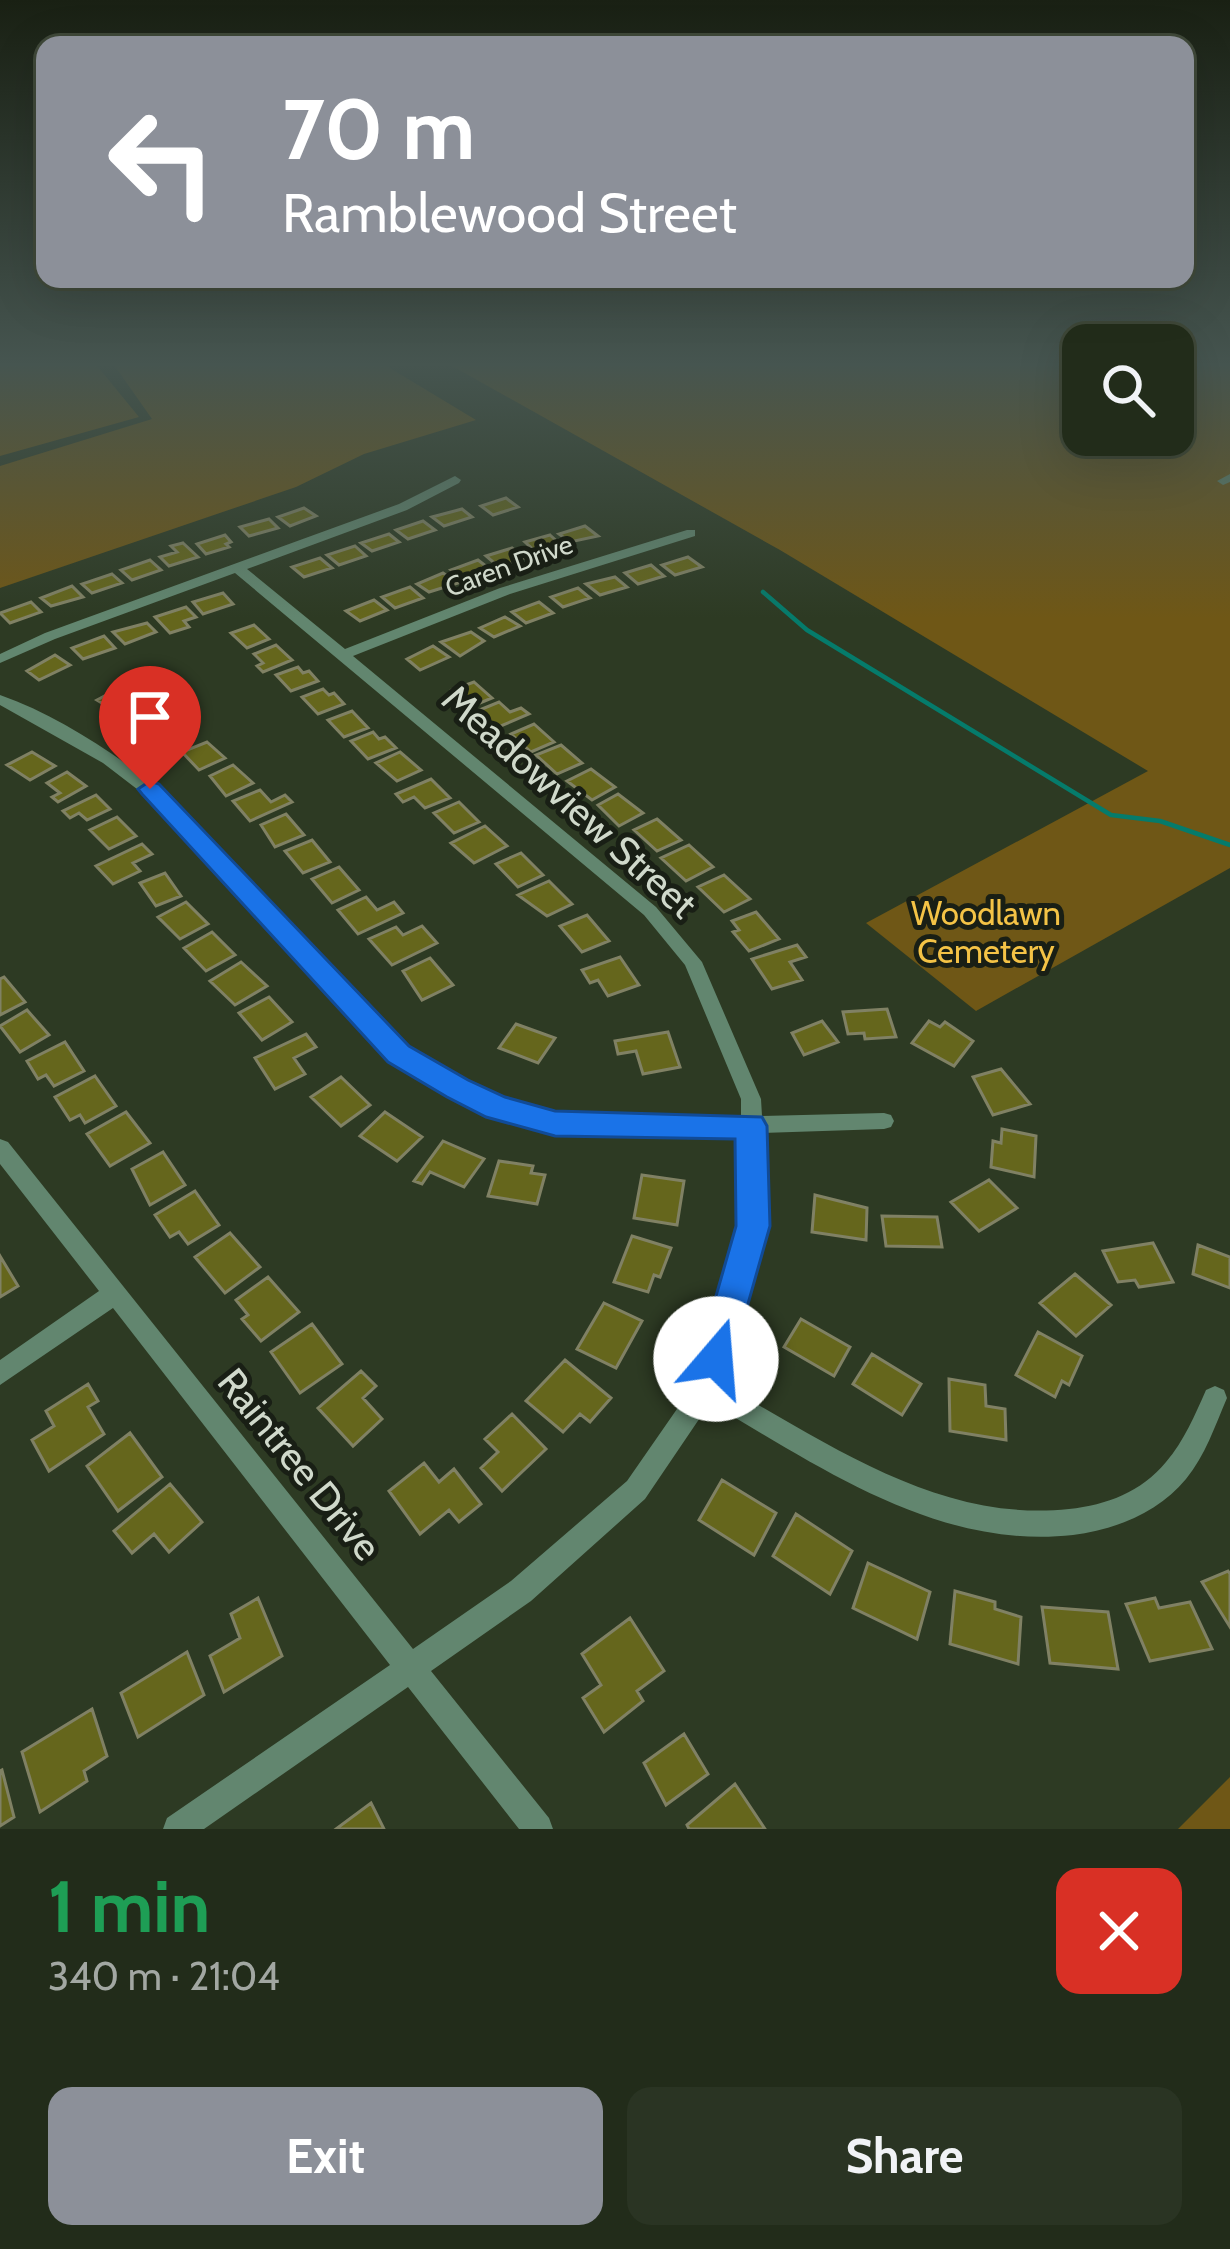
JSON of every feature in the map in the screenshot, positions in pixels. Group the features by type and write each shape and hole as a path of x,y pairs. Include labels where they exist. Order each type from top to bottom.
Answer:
{"street":[{"path":"0,659 50,636 404,507 455,481"},
{"name":"Caren Drive","path":"346,654 505,591 691,533"},
{"name":"Meadowview Street","path":"178,1829 521,1592 636,1490 706,1388 753,1226 751,1099 693,962 650,911 239,568"},
{"path":"0,699 79,738 131,772 169,806 398,1054 497,1108 555,1124 751,1126 884,1121"},
{"name":"Raintree Drive","path":"0,1148 538,1829"},
{"path":"0,1374 112,1294"},
{"path":"706,1388 872,1482 998,1526 1048,1529 1116,1514 1146,1498 1174,1473 1195,1443 1215,1398"}],"green space":[{"path":"0,447 31,447 0,456"},
{"path":"60,447 386,447 296,487 0,588 0,466"},
{"name":"Woodlawn Cemetery","path":"597,447 1062,447 1062,456 1194,456 1194,447 1230,447 1230,868 976,1011 866,923 1148,771 780,550"},
{"path":"1230,1777 1230,1829 1178,1829"}],"building":[{"path":"506,498 518,507 493,515 481,506"},
{"path":"304,508 316,516 290,526 278,517"},
{"path":"462,509 472,517 444,526 432,517"},
{"path":"269,519 278,528 249,536 240,527"},
{"path":"423,521 435,530 408,539 396,530"},
{"path":"585,526 598,536 570,542 559,534"},
{"path":"389,534 399,542 372,551 361,543"},
{"path":"225,535 229,547 206,554 197,544"},
{"path":"550,535 561,545 536,552 525,542"},
{"path":"183,543 198,557 169,566 160,557 177,552 171,546"},
{"path":"355,546 366,556 339,565 327,555"},
{"path":"512,548 525,558 499,567 486,556"},
{"path":"688,557 702,567 675,575 662,565"},
{"path":"320,558 332,568 304,577 292,567"},
{"path":"150,560 161,570 132,580 121,570"},
{"path":"478,560 491,570 463,579 451,570"},
{"path":"651,565 664,576 638,584 625,573"},
{"path":"443,573 458,583 429,592 417,584"},
{"path":"112,574 122,583 92,593 82,584"},
{"path":"615,577 627,587 600,595 586,584"},
{"path":"72,586 83,597 51,606 41,598"},
{"path":"410,587 423,598 395,608 382,597"},
{"path":"578,588 590,598 563,607 551,597"},
{"path":"223,593 233,604 203,614 193,602"},
{"path":"374,600 387,610 360,621 346,611"},
{"path":"31,602 41,612 10,623 0,613"},
{"path":"539,602 553,613 526,623 512,612"},
{"path":"186,607 196,617 184,621 189,627 170,633 155,617"},
{"path":"505,617 520,626 494,637 480,628"},
{"path":"147,623 156,632 125,644 113,632"},
{"path":"254,625 269,639 247,648 231,633"},
{"path":"471,632 484,641 460,656 441,642"},
{"path":"104,636 115,648 83,659 72,648"},
{"path":"276,645 292,660 263,672 257,666 263,663 254,654"},
{"path":"433,646 449,657 420,670 407,659"},
{"path":"55,655 70,665 39,680 27,671"},
{"path":"298,667 318,681 291,691 276,675"},
{"path":"474,682 492,698 468,708 452,690"},
{"path":"123,686 132,691 125,694 135,701 115,711 97,700"},
{"path":"323,689 344,704 318,714 302,697"},
{"path":"499,702 510,712 521,708 529,714 496,728 477,711"},
{"path":"140,705 150,711 161,706 168,710 138,726 121,714"},
{"path":"352,711 368,728 344,737 328,720"},
{"path":"168,723 187,735 168,746 149,734"},
{"path":"534,724 554,742 531,752 511,734"},
{"path":"373,732 396,748 368,759 351,741"},
{"path":"207,742 225,758 199,770 182,752"},
{"path":"561,745 582,763 557,774 536,755"},
{"path":"32,752 55,766 30,780 7,765"},
{"path":"400,752 421,770 397,781 376,763"},
{"path":"233,765 253,783 226,796 210,776"},
{"path":"591,769 615,787 592,800 567,781"},
{"path":"67,772 86,786 58,802 52,797 60,793 47,783"},
{"path":"431,779 450,798 425,808 414,797 403,802 396,794"},
{"path":"260,790 271,802 285,795 292,802 250,821 233,801"},
{"path":"618,794 643,813 619,826 598,805"},
{"path":"96,795 110,809 87,820 79,813 70,818 63,811"},
{"path":"459,802 479,822 454,833 434,813"},
{"path":"286,814 304,835 275,847 261,825"},
{"path":"117,817 136,836 109,849 90,830"},
{"path":"657,819 681,840 657,851 634,830"},
{"path":"485,826 507,846 474,863 451,843"},
{"path":"312,840 330,862 303,873 285,851"},
{"path":"142,844 152,854 133,863 140,871 113,884 96,866"},
{"path":"689,845 713,867 686,881 661,858"},
{"path":"521,853 543,875 518,887 496,864"},
{"path":"339,867 359,890 332,903 312,879"},
{"path":"165,873 181,896 156,906 140,883"},
{"path":"724,875 750,899 724,912 698,887"},
{"path":"549,881 572,904 547,916 518,895"},
{"path":"366,897 377,910 394,902 403,913 358,934 338,910"},
{"path":"186,902 208,924 180,939 158,917"},
{"path":"756,912 779,939 749,951 733,932 739,930 732,921"},
{"path":"587,915 609,941 582,952 560,926"},
{"path":"422,926 437,943 392,965 369,939 396,927 403,935"},
{"path":"212,932 235,955 206,971 184,948"},
{"path":"797,945 806,957 790,962 802,980 772,989 752,959"},
{"path":"620,957 639,985 608,996 598,980 590,983 582,970"},
{"path":"430,958 453,985 422,1000 403,971"},
{"path":"241,962 267,986 235,1005 210,981"},
{"path":"4,977 25,1002 0,1015 0,979"},
{"path":"269,997 292,1022 262,1040 239,1013"},
{"path":"887,1009 896,1037 865,1039 864,1033 848,1034 843,1012"},
{"path":"27,1010 49,1035 20,1052 0,1026"},
{"path":"822,1021 838,1042 804,1055 792,1033"},
{"path":"929,1021 940,1027 945,1022 973,1041 954,1066 912,1043"},
{"path":"516,1024 555,1038 538,1063 499,1048"},
{"path":"668,1032 680,1067 643,1074 636,1051 618,1054 615,1041"},
{"path":"306,1034 316,1047 294,1058 305,1074 275,1089 255,1058"},
{"path":"65,1042 84,1071 54,1086 46,1075 38,1079 27,1061"},
{"path":"1001,1069 1030,1104 993,1115 973,1077"},
{"path":"95,1076 116,1106 85,1123 80,1115 70,1120 55,1097"},
{"path":"341,1077 370,1105 341,1126 311,1097"},
{"path":"126,1112 150,1143 110,1166 87,1134"},
{"path":"385,1112 422,1137 397,1161 360,1136"},
{"path":"1002,1129 1036,1136 1034,1177 991,1167 993,1141 1001,1143"},
{"path":"443,1141 484,1159 464,1187 430,1172 422,1184 414,1181"},
{"path":"163,1152 185,1185 150,1205 132,1169"},
{"path":"499,1161 533,1166 531,1173 545,1175 537,1204 488,1196"},
{"path":"642,1175 684,1181 677,1225 634,1218"},
{"path":"989,1180 1017,1208 979,1231 951,1202"},
{"path":"195,1191 219,1225 188,1244 179,1232 170,1237 155,1215"},
{"path":"815,1195 867,1208 866,1240 812,1232"},
{"path":"882,1216 937,1217 942,1247 886,1246"},
{"path":"230,1233 260,1267 225,1293 195,1257"},
{"path":"632,1236 671,1248 660,1277 654,1275 648,1292 614,1282"},
{"path":"1153,1243 1173,1282 1139,1287 1135,1280 1118,1282 1103,1251"},
{"path":"1198,1245 1230,1257 1230,1288 1193,1274"},
{"path":"0,1256 18,1286 0,1297"},
{"path":"1075,1274 1111,1305 1076,1336 1040,1303"},
{"path":"268,1277 299,1312 261,1341 242,1319 248,1315 236,1300"},
{"path":"604,1303 642,1321 616,1368 577,1349"},
{"path":"801,1319 850,1347 834,1376 784,1347"},
{"path":"312,1324 342,1364 300,1393 271,1352"},
{"path":"1038,1332 1082,1356 1069,1385 1062,1381 1055,1397 1016,1375"},
{"path":"872,1354 921,1384 902,1415 853,1384"},
{"path":"565,1360 611,1398 590,1422 580,1414 563,1432 526,1401"},
{"path":"361,1371 376,1386 363,1398 382,1419 353,1446 318,1408"},
{"path":"949,1379 985,1385 986,1406 1005,1409 1006,1440 950,1431"},
{"path":"88,1384 98,1401 88,1407 104,1434 49,1471 32,1440 54,1426 46,1411"},
{"path":"512,1414 546,1449 502,1491 481,1468 498,1452 485,1439"},
{"path":"130,1433 162,1477 118,1511 87,1466"},
{"path":"424,1463 439,1482 454,1469 481,1504 459,1522 449,1510 420,1534 389,1491"},
{"path":"722,1480 776,1513 754,1555 699,1520"},
{"path":"170,1484 202,1522 169,1552 154,1534 132,1553 114,1531"},
{"path":"796,1514 852,1551 830,1594 773,1556"},
{"path":"868,1563 930,1592 917,1639 853,1608"},
{"path":"1230,1574 1230,1627 1202,1582"},
{"path":"955,1591 995,1602 995,1609 1021,1617 1018,1664 950,1644"},
{"path":"258,1598 282,1656 224,1692 210,1656 240,1638 231,1614"},
{"path":"1155,1598 1159,1608 1190,1602 1212,1649 1150,1661 1126,1604"},
{"path":"1042,1607 1108,1612 1118,1669 1050,1663"},
{"path":"630,1618 664,1671 637,1691 643,1701 604,1732 583,1698 601,1685 582,1654"},
{"path":"187,1652 204,1695 138,1737 121,1693"},
{"path":"92,1709 107,1756 84,1771 87,1781 40,1812 22,1752"},
{"path":"684,1734 708,1774 666,1805 644,1763"},
{"path":"0,1771 14,1817 0,1826"},
{"path":"735,1784 765,1829 689,1829 687,1825"},
{"path":"371,1803 384,1829 336,1829"}],"waterway":[{"path":"763,592 807,630 1111,815 1160,821 1230,845"}],"route":[{"path":"150,789 398,1054 458,1089 497,1108 555,1124 751,1126 753,1226 716,1359"}]}
